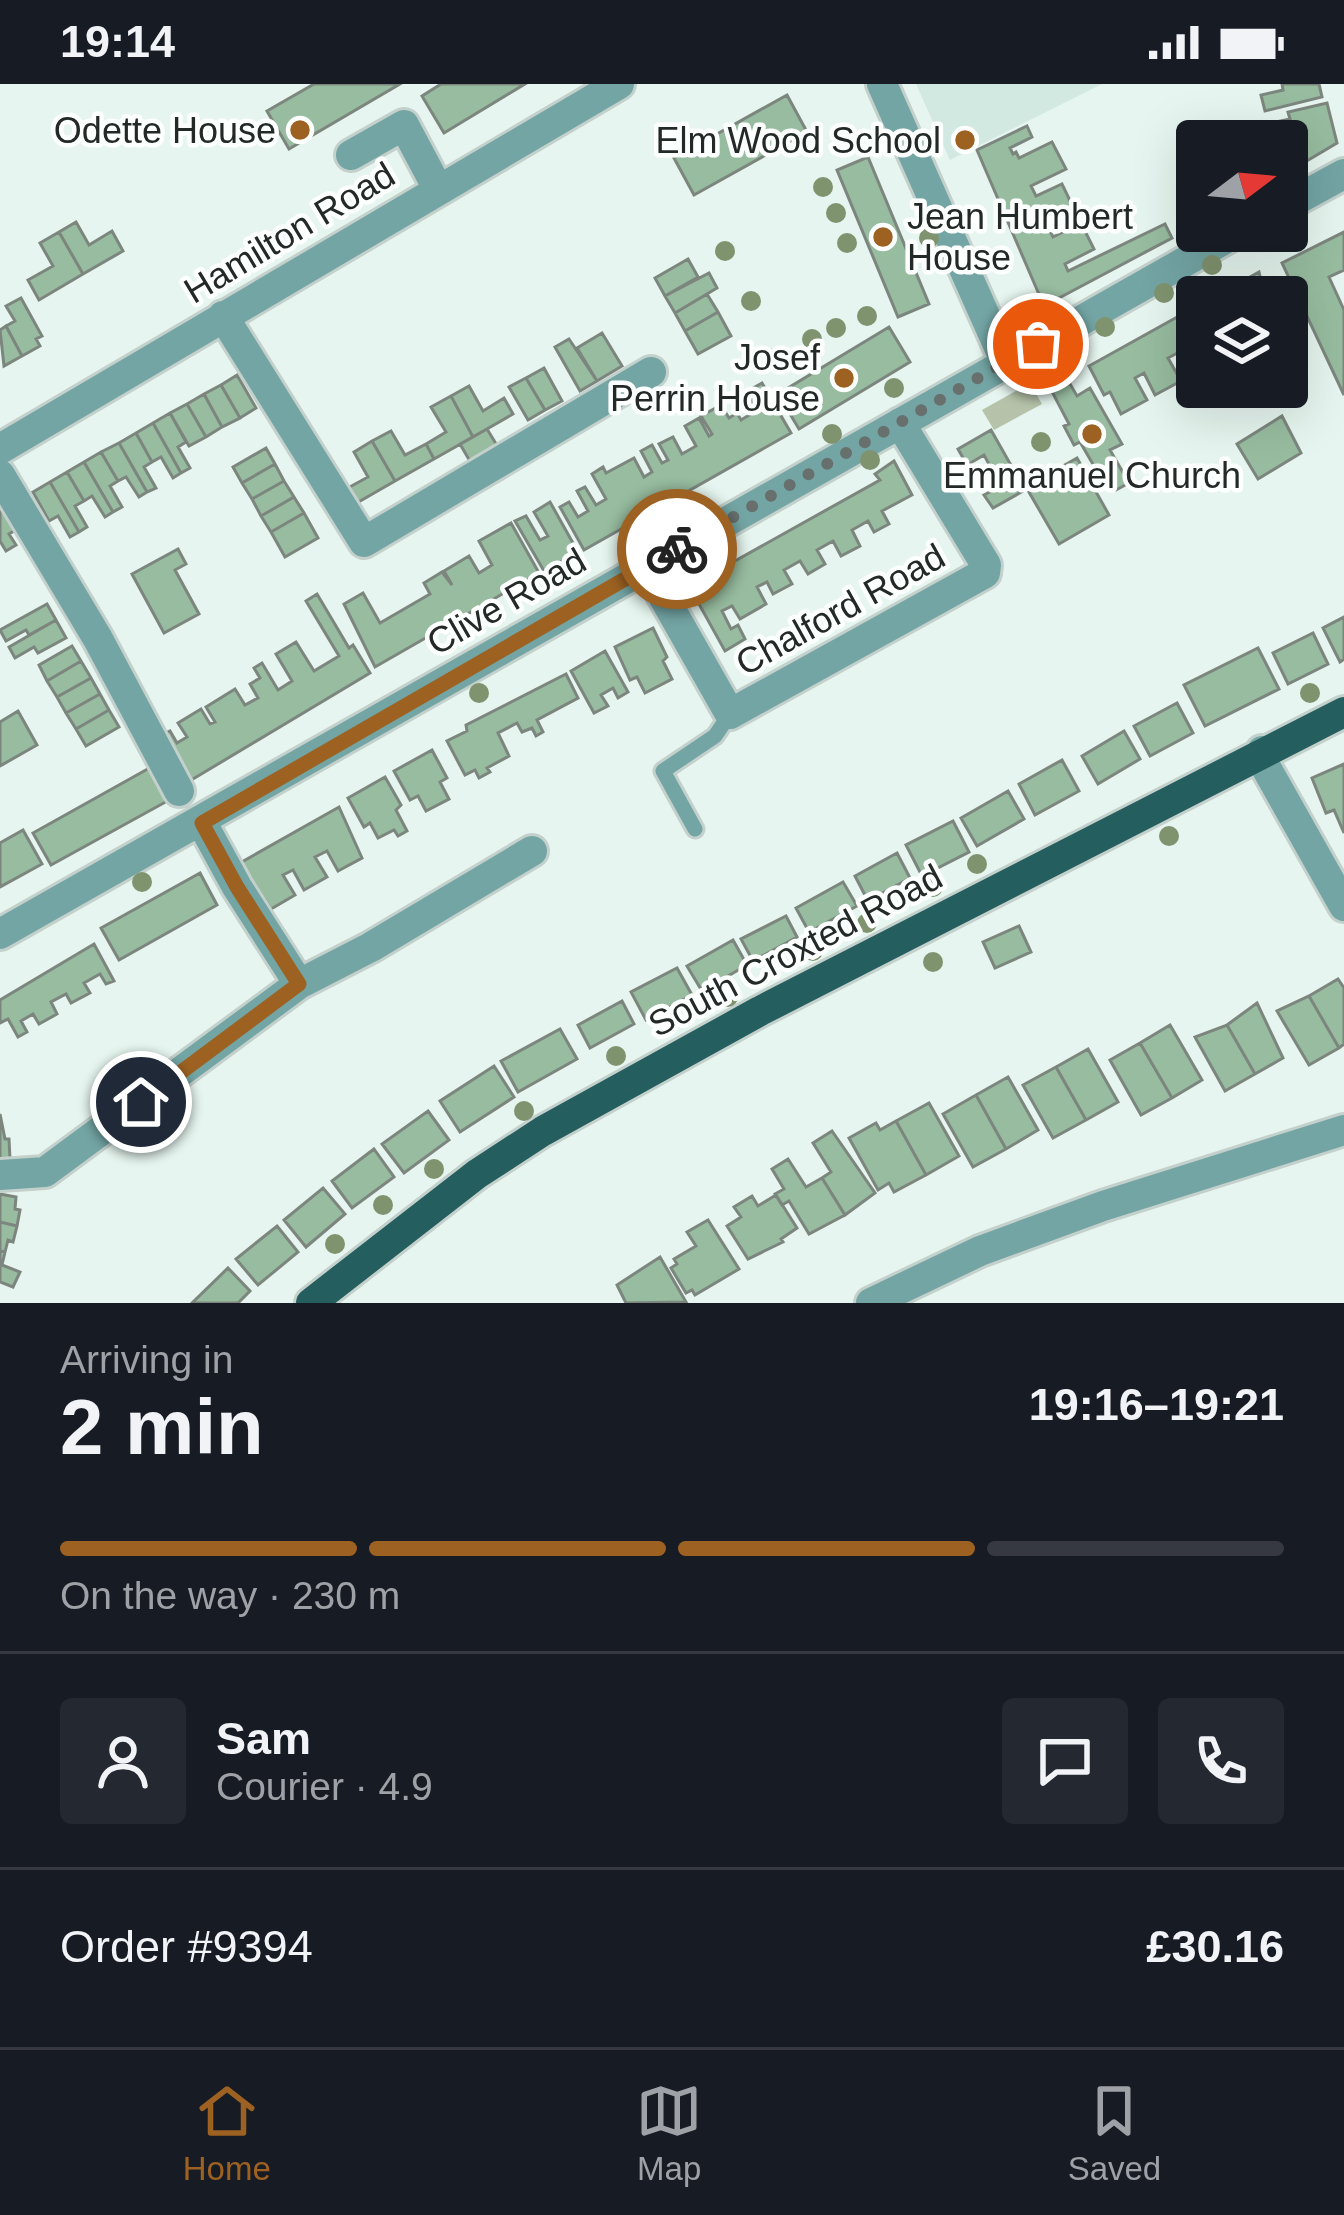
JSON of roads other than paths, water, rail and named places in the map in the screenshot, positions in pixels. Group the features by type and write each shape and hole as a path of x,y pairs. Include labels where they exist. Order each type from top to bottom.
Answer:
{"main road":[{"name":"South Croxted Road","path":"311,1303 477,1174 543,1131 760,1011 1344,712"}],"street":[{"name":"Hamilton Road","path":"0,449 619,84"},
{"path":"882,84 1006,363"},
{"path":"351,155 404,125 439,189"},
{"path":"1308,194 1344,174"},
{"name":"Clive Road","path":"0,934 1203,252"},
{"path":"224,316 364,542 651,372"},
{"name":"Chalford Road","path":"646,566 730,714 985,573 986,565 900,423"},
{"path":"0,475 98,639 178,791"},
{"path":"1262,751 1264,764 1344,906"},
{"path":"202,823 299,984"},
{"path":"0,1175 45,1172 299,984 532,851"},
{"path":"871,1303 980,1252 1081,1214 1344,1130"}],"lane":[{"path":"695,829 663,771 715,736 730,714"},
{"path":"178,791 202,823"}],"place":[{"name":"Odette House","path":"300,130"},
{"name":"Elm Wood School","path":"965,140"},
{"name":"Jean Humbert House","path":"883,237"},
{"name":"Josef Perrin House","path":"844,378"},
{"name":"Emmanuel Church","path":"1092,434"}]}
